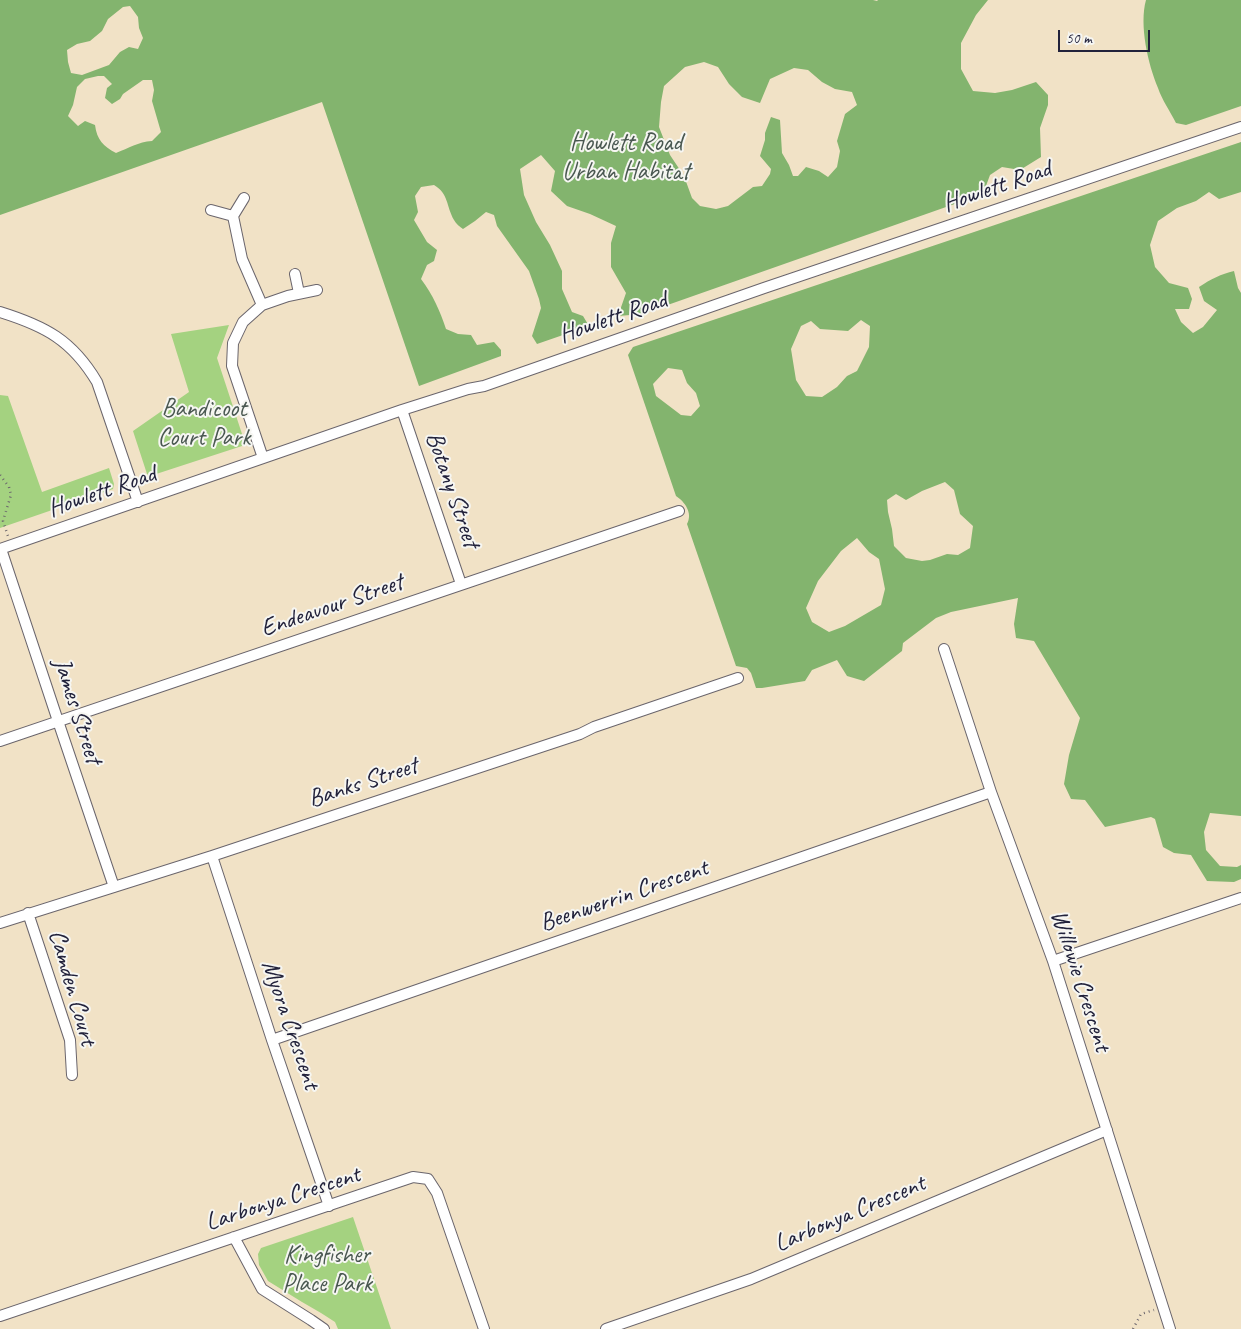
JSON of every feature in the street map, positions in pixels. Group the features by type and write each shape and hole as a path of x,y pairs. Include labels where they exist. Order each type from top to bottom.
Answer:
{"street":[{"name":"Howlett Road","path":"4,548 402,410 468,389 484,386 764,288 1241,127"},
{"path":"244,198 233,216 242,258 262,305"},
{"path":"211,210 233,216"},
{"path":"295,274 299,294"},
{"path":"263,458 232,366 233,343 243,322 262,305 288,296 317,290"},
{"path":"0,312 28,321 60,338 88,367 97,382 138,502"},
{"name":"Botany Street","path":"402,410 461,584"},
{"name":"Endeavour Street","path":"0,741 678,511"},
{"name":"James Street","path":"4,548 58,721 114,887"},
{"name":"Willowie Crescent","path":"944,648 991,792 1053,961 1170,1329"},
{"name":"Banks Street","path":"0,923 212,856 580,734 594,727 738,678"},
{"name":"Beenwerrin Crescent","path":"272,1040 991,792"},
{"name":"Myora Crescent","path":"212,856 329,1206"},
{"path":"1053,961 1241,898"},
{"name":"Camden Court","path":"28,913 70,1040 72,1075"},
{"name":"Larbonya Crescent","path":"606,1329 750,1279 1107,1130"},
{"name":"Larbonya Crescent","path":"0,1316 413,1177 428,1179 437,1193 484,1329"},
{"path":"234,1237 262,1289 324,1329"}],"path":[{"path":"0,475 9,487 11,495 3,521 4,548"},
{"path":"1133,1329 1141,1314 1162,1307"}],"green space":[{"name":"Howlett Road Urban Habitat","path":"0,0 988,0 976,15 961,43 961,69 973,91 995,93 1012,90 1036,82 1048,95 1048,105 1040,128 1041,157 1020,170 1002,167 990,175 983,194 642,314 618,316 626,293 611,267 611,243 616,226 567,206 551,191 555,171 541,155 520,169 524,195 562,271 562,289 572,312 583,316 589,326 537,344 532,336 541,308 539,299 529,271 497,226 494,215 486,212 463,229 451,215 445,196 439,189 434,185 421,187 415,196 418,212 414,220 427,242 437,250 434,261 427,265 421,279 436,303 446,329 458,334 471,335 477,345 494,342 501,350 501,356 419,386 322,102 0,215","holes":["130,6 138,17 139,28 143,38 138,49 129,47 120,52 109,65 82,75 71,73 67,50 77,44 90,41 102,31 108,19 123,7","704,62 718,67 729,84 742,97 760,103 770,79 794,68 808,70 822,82 835,89 852,92 857,105 845,114 837,141 840,151 837,167 828,177 819,171 806,167 798,176 793,176 782,153 780,120 771,117 760,156 771,169 762,186 753,187 728,206 716,209 700,206 692,198 684,176 670,155 659,127 664,86 685,67","104,76 112,84 107,88 105,98 112,104 143,80 152,80 154,90 152,101 161,132 152,141 138,144 116,153 108,148 99,139 95,125 85,121 78,126 68,116 73,105 77,87 85,79"]},
{"path":"1146,0 1241,0 1241,106 1186,125 1176,123 1154,78 1148,56 1144,33"},
{"path":"1241,142 1241,192 1219,199 1209,192 1196,201 1177,208 1158,221 1150,245 1155,267 1169,283 1188,288 1192,299 1189,309 1175,309 1181,322 1193,333 1203,327 1217,310 1204,301 1199,287 1216,277 1234,271 1241,293 1241,816 1210,813 1204,832 1206,850 1220,866 1237,867 1241,865 1241,879 1234,882 1207,881 1191,855 1174,853 1163,847 1155,819 1151,817 1105,827 1085,800 1071,799 1064,784 1069,755 1080,718 1034,641 1016,638 1014,624 1018,598 951,612 936,618 903,643 902,651 864,681 847,676 837,660 812,670 805,681 756,688 751,673 747,668 736,666 687,524 689,512 682,501 676,496 628,355 633,347","holes":["861,320 870,326 869,347 857,371 847,376 837,387 822,397 806,396 796,380 791,349 801,326 811,321 820,329 848,331","668,368 682,370 687,383 696,393 700,406 691,416 681,415 656,396 653,384","945,482 954,490 960,514 973,526 970,548 958,555 947,554 922,561 906,558 894,546 887,500 896,494 906,500","857,538 869,552 879,559 885,589 881,605 845,626 829,632 812,622 806,608 818,581 841,551"]},
{"name":"Bandicoot Court Park","path":"229,325 217,358 244,440 242,446 150,476 147,474 133,431 189,392 171,334"},
{"path":"0,395 8,396 42,492 109,468 114,484 113,489 0,528"},
{"name":"Kingfisher Place Park","path":"353,1217 391,1329 338,1329 335,1322 268,1281 259,1265 258,1254 261,1248"}]}
